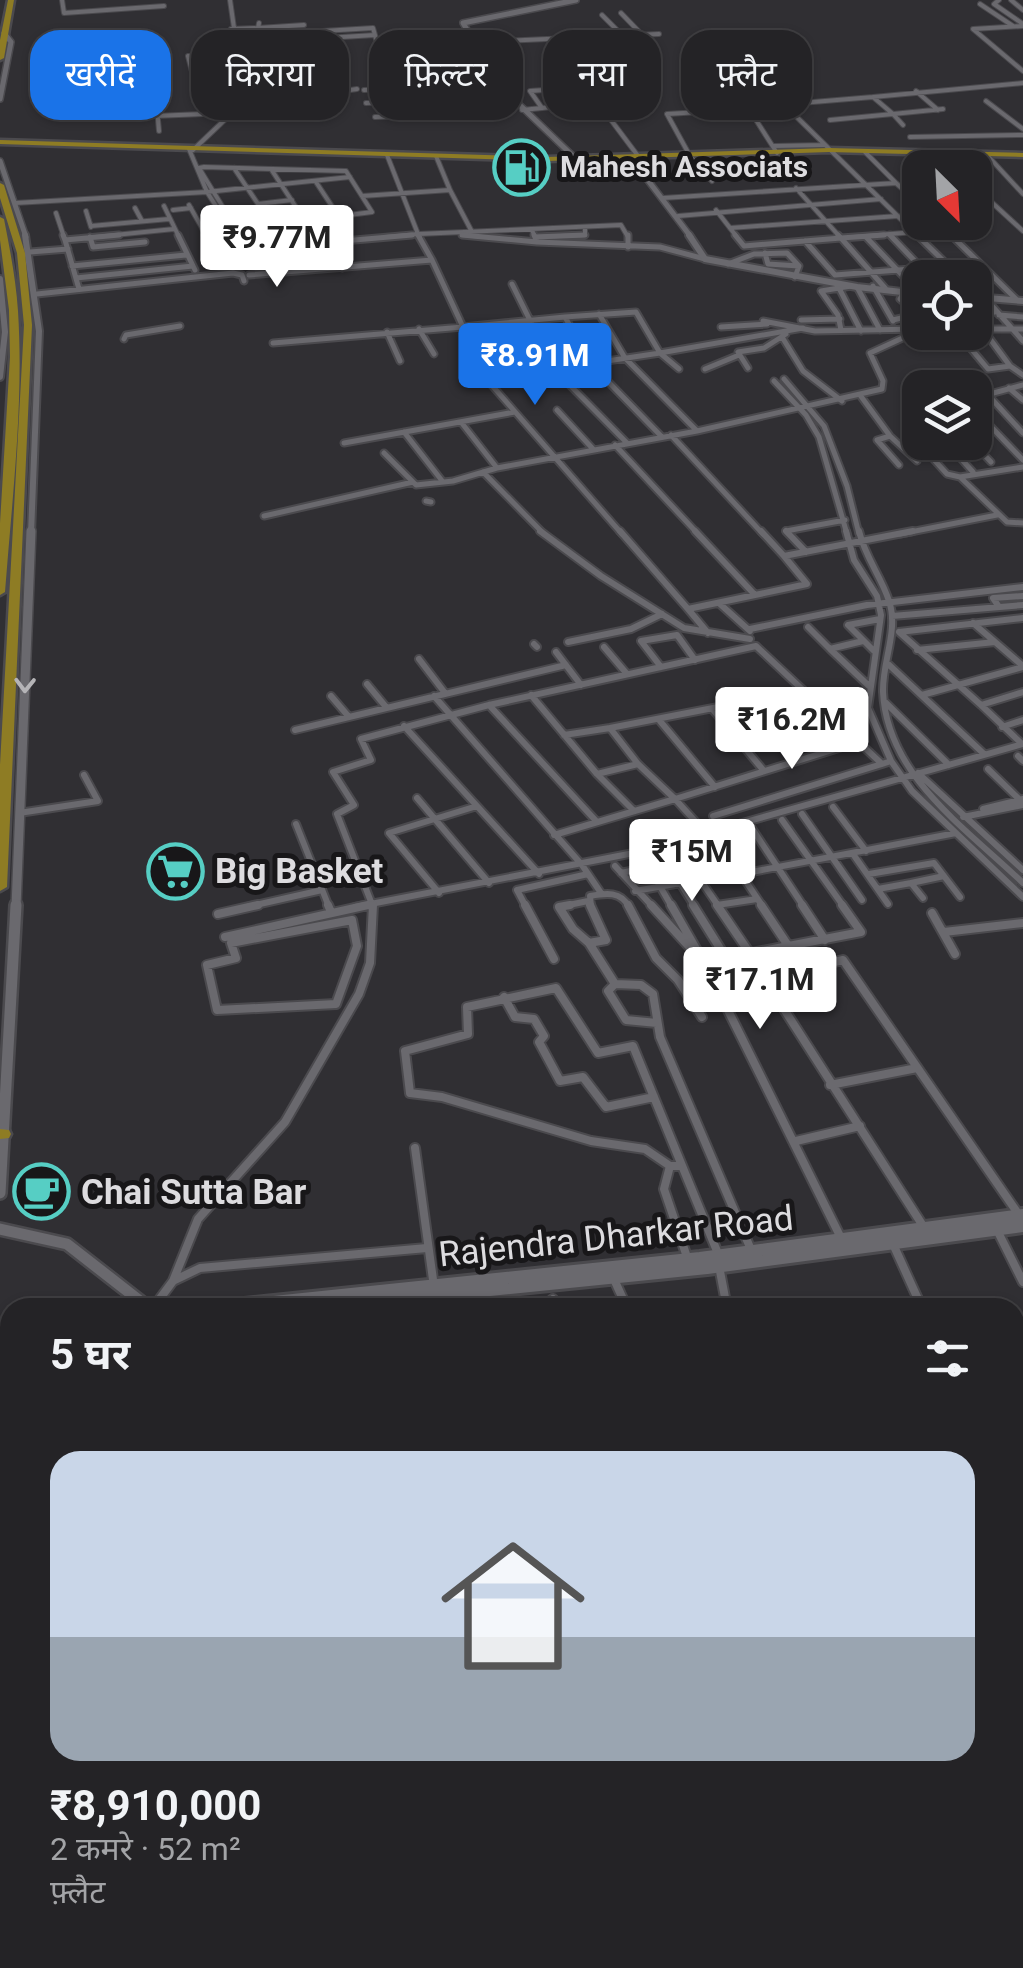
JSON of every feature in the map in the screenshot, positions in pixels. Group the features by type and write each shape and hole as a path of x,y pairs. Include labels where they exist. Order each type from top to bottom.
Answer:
{"highway":[{"path":"0,15 3,0"},
{"path":"0,58 11,0"},
{"path":"0,144 576,160"},
{"path":"192,149 576,160 775,150 902,151"},
{"path":"828,149 902,152"},
{"path":"992,155 1023,156"},
{"path":"992,155 1023,156"},
{"path":"0,185 21,254 28,301 22,325 0,592"},
{"path":"0,219 22,325 0,887"}],"main road":[{"name":"Rajendra Dharkar Road","path":"613,1272 688,1260 719,1261 752,1252 778,1254 842,1240 1021,1219"},
{"name":"Rajendra Dharkar Road","path":"344,1298 893,1244 997,1230 1021,1219"},
{"name":"Rajendra Dharkar Road","path":"384,1298 435,1291"}],"street":[{"path":"62,0 64,14 164,6"},
{"path":"230,0 231,28 304,25 305,30"},
{"path":"472,30 467,22 556,9 580,0"},
{"path":"998,0 994,4 1023,25"},
{"path":"1013,0 1023,1"},
{"path":"1013,0 1023,10"},
{"path":"980,4 1013,26"},
{"path":"621,12 637,30"},
{"path":"602,15 617,30"},
{"path":"258,25 258,30"},
{"path":"1023,25 973,30 1023,71"},
{"path":"340,30 373,28 376,39 349,41"},
{"path":"0,99 12,42 4,33"},
{"path":"1006,58 1023,57"},
{"path":"812,102 1023,83"},
{"path":"524,110 612,101 600,86 530,91 542,108"},
{"path":"830,120 940,110 916,91"},
{"path":"874,96 902,124"},
{"path":"986,101 1023,132"},
{"path":"712,181 690,155 666,114 749,109 775,150"},
{"path":"524,110 576,160"},
{"path":"171,113 191,114"},
{"path":"182,114 182,123"},
{"path":"158,120 159,131"},
{"path":"211,192 192,149 224,120"},
{"path":"610,120 705,260"},
{"path":"799,120 902,220"},
{"path":"913,127 922,136"},
{"path":"910,137 1023,132"},
{"path":"865,152 902,189"},
{"path":"387,155 418,234 463,327"},
{"path":"436,156 471,230"},
{"path":"992,160 1023,194"},
{"path":"0,161 30,251 37,294 0,363 0,376"},
{"path":"234,168 272,225 372,212 346,171 234,168 199,168 240,253 471,230 668,248 705,260 854,287 880,330"},
{"path":"271,169 305,221"},
{"path":"306,170 339,217"},
{"path":"15,203 211,192 350,177"},
{"path":"663,198 896,183"},
{"path":"796,188 886,288"},
{"path":"362,196 450,190"},
{"path":"678,216 881,199"},
{"path":"258,204 292,200"},
{"path":"992,202 1023,230"},
{"path":"164,206 198,277"},
{"path":"173,210 190,207 216,258"},
{"path":"135,208 142,221"},
{"path":"112,210 116,224"},
{"path":"716,210 744,246 902,234"},
{"path":"86,211 93,248 145,242"},
{"path":"201,226 264,213"},
{"path":"56,214 79,289"},
{"path":"730,228 898,216"},
{"path":"91,226 169,219"},
{"path":"227,221 260,226"},
{"path":"461,231 497,240 624,226 628,247"},
{"path":"30,251 92,237 174,229"},
{"path":"604,230 604,245"},
{"path":"140,232 151,258"},
{"path":"584,243 585,232"},
{"path":"890,235 914,260"},
{"path":"866,237 902,275"},
{"path":"923,240 944,260"},
{"path":"956,240 1019,300"},
{"path":"332,241 342,268"},
{"path":"805,241 835,276 902,270"},
{"path":"724,252 728,263"},
{"path":"728,263 765,253 788,253 799,266"},
{"path":"765,253 768,264 799,266"},
{"path":"72,266 186,255"},
{"path":"250,275 432,260"},
{"path":"109,263 112,274"},
{"path":"76,278 193,266"},
{"path":"794,276 799,266"},
{"path":"37,294 238,274 244,281"},
{"path":"0,278 1,303 22,325 20,813 0,1193"},
{"path":"512,284 554,368 627,443"},
{"path":"872,286 898,329"},
{"path":"841,330 840,319 821,291 872,286 902,292"},
{"path":"840,290 861,331"},
{"path":"992,297 1019,300"},
{"path":"994,311 1023,317"},
{"path":"994,311 1023,340"},
{"path":"274,342 636,312 660,353 678,369"},
{"path":"599,314 625,358 697,431"},
{"path":"565,317 591,364 662,437"},
{"path":"893,320 902,318"},
{"path":"800,320 840,319"},
{"path":"721,327 765,323 861,331 902,329"},
{"path":"124,339 124,335 180,326"},
{"path":"750,327 756,337"},
{"path":"554,368 803,328"},
{"path":"419,329 434,354"},
{"path":"992,329 1023,329"},
{"path":"387,332 400,361"},
{"path":"748,368 738,352 764,348 790,332"},
{"path":"782,337 803,371 842,401"},
{"path":"384,453 416,485 444,482 497,468 842,401 882,389 883,382 870,354 902,338"},
{"path":"992,341 1023,374"},
{"path":"972,350 988,369 1023,366"},
{"path":"705,369 740,355"},
{"path":"784,379 830,441 865,556 890,602 884,701 887,722 915,774 1023,883"},
{"path":"774,381 805,409 828,462 854,560 879,604 869,686 872,722 887,762"},
{"path":"489,382 708,634"},
{"path":"992,394 1023,386"},
{"path":"1009,388 1023,400"},
{"path":"860,395 890,436 917,461"},
{"path":"992,399 1023,433"},
{"path":"557,410 593,449"},
{"path":"344,443 515,412"},
{"path":"461,422 497,468"},
{"path":"935,460 948,474 960,477 1023,463 992,429"},
{"path":"404,432 444,482"},
{"path":"670,435 807,584 688,610"},
{"path":"890,436 877,440 899,465"},
{"path":"615,445 755,596"},
{"path":"962,460 973,472"},
{"path":"484,472 529,522 601,576 684,628 750,639"},
{"path":"960,477 996,515 1006,522 1023,523"},
{"path":"264,516 413,482"},
{"path":"784,556 996,515"},
{"path":"806,552 786,531 844,520"},
{"path":"750,629 890,602 1023,585"},
{"path":"909,596 1023,585"},
{"path":"999,607 993,598 1023,596"},
{"path":"720,604 750,629"},
{"path":"892,616 1023,605"},
{"path":"568,642 631,629 662,614"},
{"path":"874,650 848,625 880,618"},
{"path":"1023,618 899,632 1023,744"},
{"path":"1013,619 1023,628"},
{"path":"973,623 1023,667"},
{"path":"808,627 869,686"},
{"path":"661,666 641,641 676,634 684,628"},
{"path":"750,629 750,639 756,646 858,742 887,762 1023,897"},
{"path":"676,634 696,660"},
{"path":"830,649 863,640"},
{"path":"917,650 994,642"},
{"path":"159,1298 172,1281 198,1219 285,1122 365,978 372,950 374,905 337,814 354,805 333,772 371,760 361,739 449,714 756,646"},
{"path":"604,647 627,674"},
{"path":"556,652 582,685"},
{"path":"418,659 445,693"},
{"path":"887,663 984,754"},
{"path":"294,730 566,665"},
{"path":"922,695 1023,667"},
{"path":"366,684 386,708"},
{"path":"564,735 660,721 802,691"},
{"path":"982,705 1023,692"},
{"path":"331,696 349,716"},
{"path":"434,696 601,893"},
{"path":"531,696 634,812"},
{"path":"884,701 949,765"},
{"path":"489,705 598,822"},
{"path":"714,711 764,771"},
{"path":"1002,727 1023,720"},
{"path":"660,721 715,787"},
{"path":"404,726 538,874"},
{"path":"610,728 638,764 705,832"},
{"path":"554,835 858,742"},
{"path":"224,937 330,912 582,866 1023,744"},
{"path":"713,816 887,762"},
{"path":"597,774 638,764"},
{"path":"988,769 1020,804"},
{"path":"915,774 1023,870"},
{"path":"20,813 98,801 84,775"},
{"path":"417,798 489,883"},
{"path":"963,817 1020,804"},
{"path":"439,893 390,832 477,806"},
{"path":"833,807 866,851"},
{"path":"802,814 862,900"},
{"path":"704,963 861,932 782,820"},
{"path":"296,824 330,912"},
{"path":"751,827 825,940"},
{"path":"741,874 956,833"},
{"path":"718,840 789,947"},
{"path":"681,852 751,954"},
{"path":"687,861 726,853"},
{"path":"853,854 888,904"},
{"path":"643,857 704,963 842,1240"},
{"path":"868,874 932,863 960,898"},
{"path":"648,867 618,869 704,963"},
{"path":"554,959 517,890 588,874"},
{"path":"878,889 944,876"},
{"path":"636,891 698,880"},
{"path":"912,883 923,898"},
{"path":"680,884 726,958"},
{"path":"218,914 322,890"},
{"path":"615,984 559,906 588,901 601,893 616,894 626,900 656,958 678,980 702,1017"},
{"path":"717,905 757,898"},
{"path":"588,901 606,940 589,943"},
{"path":"932,913 955,954"},
{"path":"350,920 356,922 355,951 348,976 338,1002 332,1006 220,1012 207,965 236,958 232,942 350,920"},
{"path":"944,932 1023,923"},
{"path":"355,951 372,950"},
{"path":"926,1229 764,978 843,960 1021,1219"},
{"path":"348,976 365,978"},
{"path":"615,984 650,988 656,1001 656,1023 752,1252"},
{"path":"615,984 608,991 626,1020 656,1023"},
{"path":"682,1166 670,1166 645,1149 590,1141 458,1102 410,1093 405,1050 468,1034 467,1008 556,988 598,1054 633,1046 682,1166 719,1261 725,1298"},
{"path":"504,998 516,1017 534,1019 544,1036 539,1042 560,1081 584,1077 606,1107 654,1097"},
{"path":"830,1085 918,1068"},
{"path":"796,1141 860,1126"},
{"path":"414,1148 435,1291"},
{"path":"670,1166 664,1189 688,1260"},
{"path":"0,1229 52,1236 78,1250 131,1298"},
{"path":"997,1230 1023,1282"},
{"path":"893,1244 917,1298"},
{"path":"172,1281 200,1268 428,1248"},
{"path":"613,1272 622,1298"}],"place":[{"name":"Mahesh Associats","path":"521,167"},
{"name":"Big Basket","path":"176,871"},
{"name":"Chai Sutta Bar","path":"42,1192"}]}
